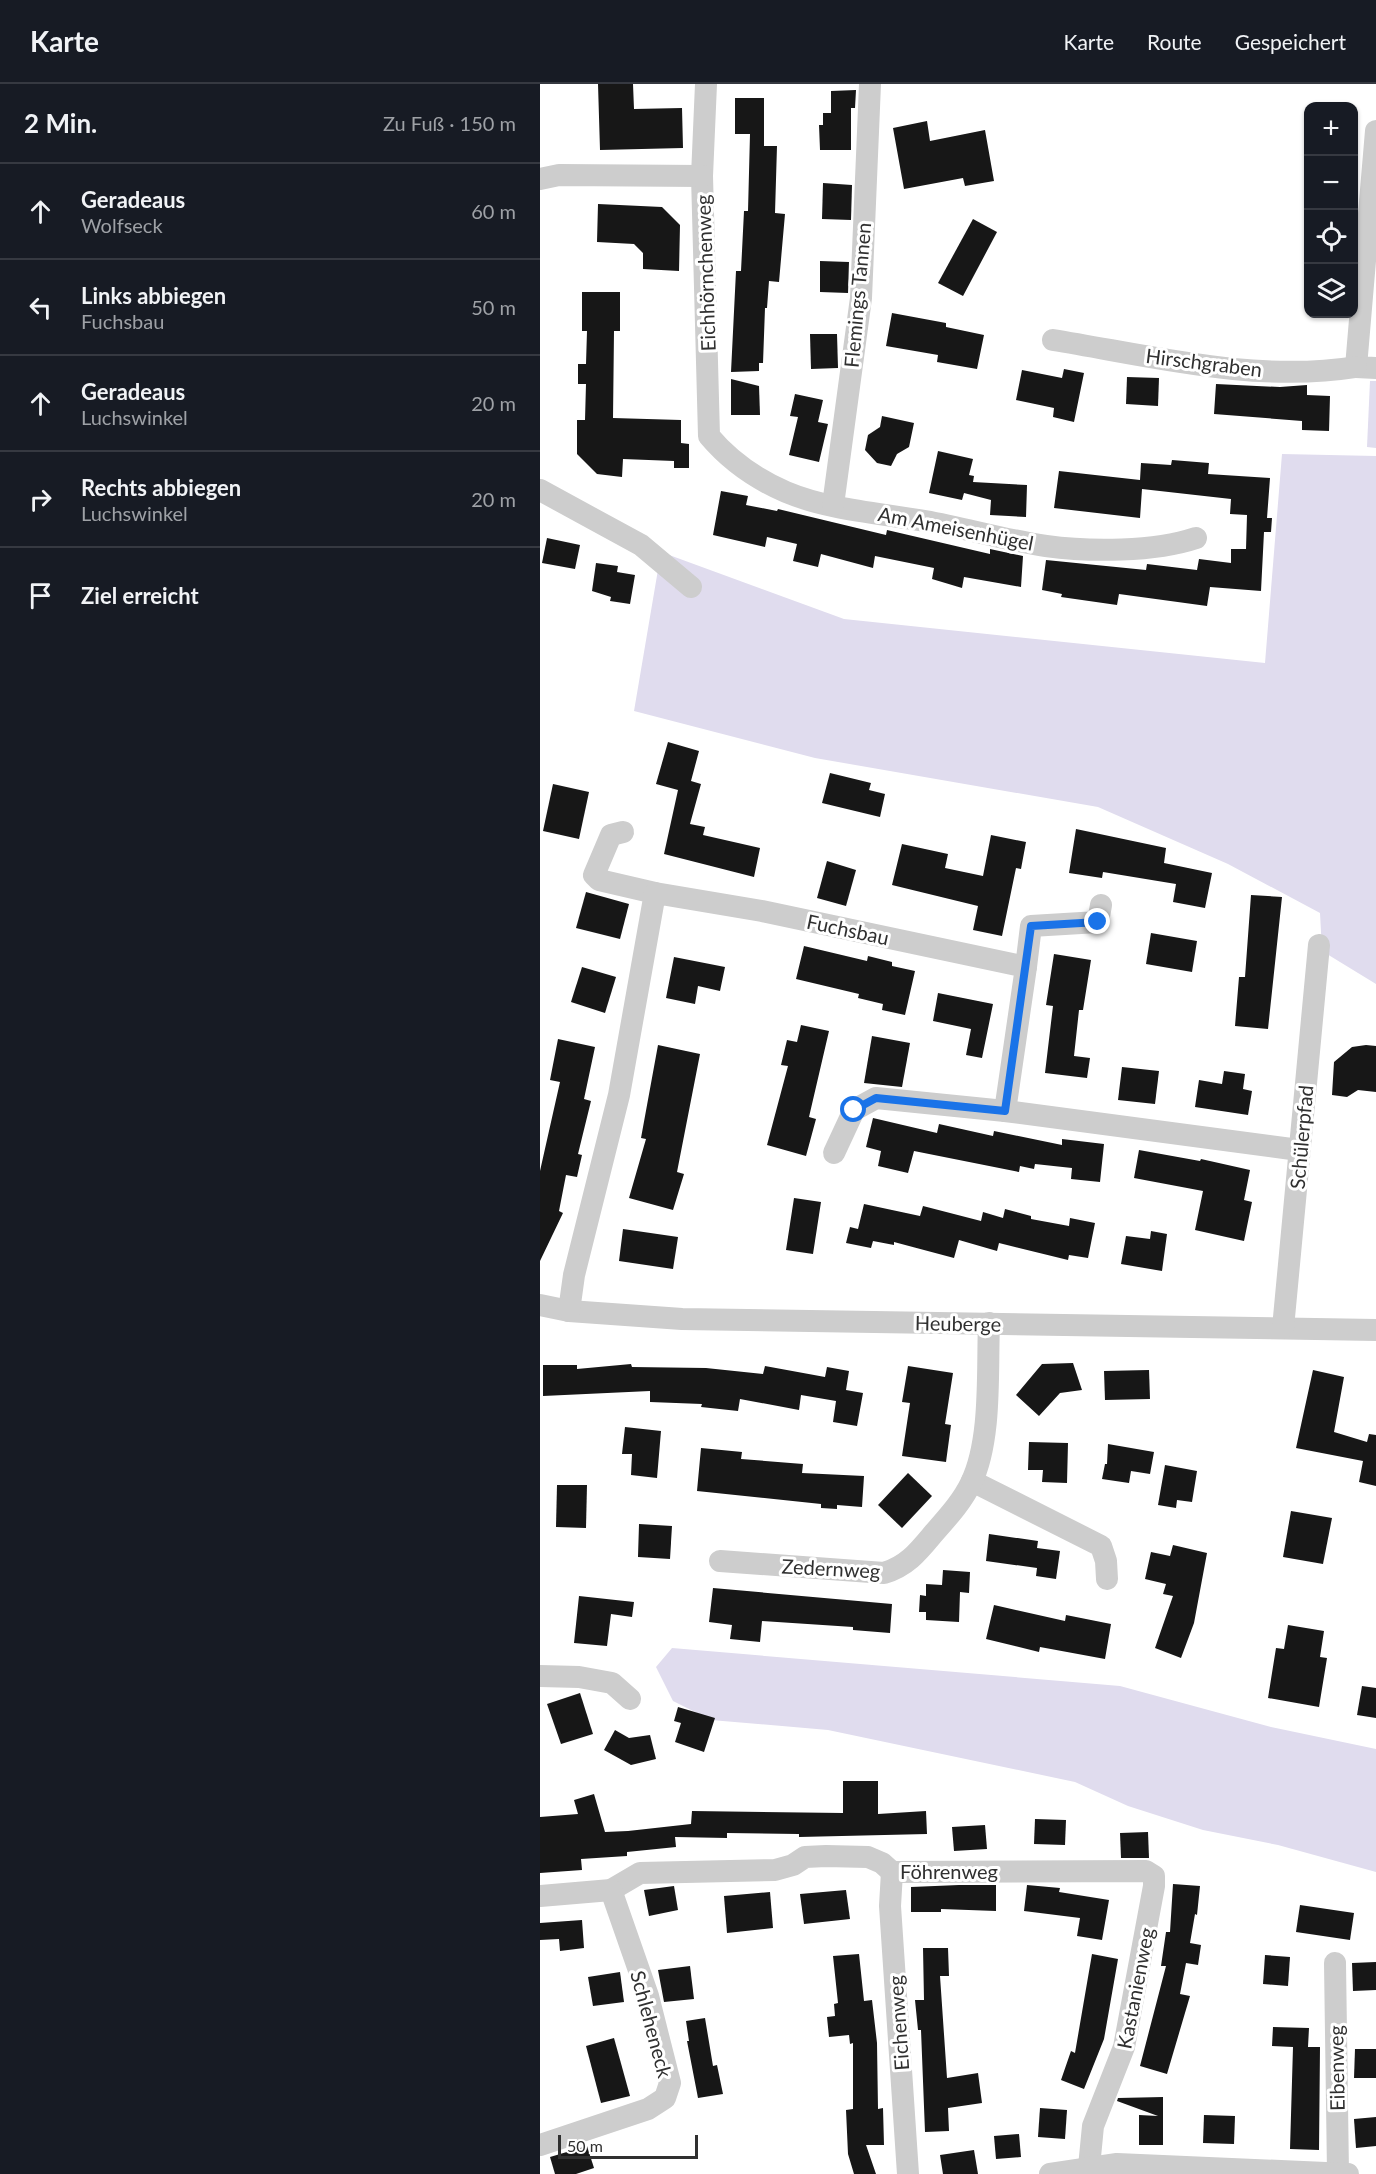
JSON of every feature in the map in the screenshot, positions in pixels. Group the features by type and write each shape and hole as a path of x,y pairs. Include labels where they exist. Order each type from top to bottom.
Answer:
{"street":[{"name":"Eichhörnchenweg","path":"706,84 702,176 709,436 726,456"},
{"name":"Flemings Tannen","path":"833,505 861,298 870,84"},
{"path":"1366,368 1376,131"},
{"path":"540,179 559,176 702,176"},
{"name":"Hirschgraben","path":"1053,340 1244,371 1330,371 1366,368"},
{"name":"Am Ameisenhügel","path":"726,456 751,473 787,492 833,505 979,530 1046,546 1119,549 1183,542 1196,538"},
{"path":"540,490 641,545 691,587"},
{"name":"Fuchsbau","path":"623,832 611,835 594,875 599,880 655,893 762,911 1026,967"},
{"path":"569,1311 574,1275 619,1095 655,893"},
{"path":"1005,1111 1031,926 1098,922 1101,905"},
{"name":"Schülerpfad","path":"1283,1328 1319,945"},
{"path":"834,1154 854,1110 876,1098 1005,1111 1299,1150"},
{"name":"Heuberge","path":"540,1305 569,1311 682,1318 1376,1330"},
{"name":"Zedernweg","path":"720,1561 884,1573 900,1568 959,1504 972,1481 980,1456 985,1418 989,1323"},
{"path":"972,1481 1101,1546 1106,1561 1107,1579"},
{"path":"540,1676 579,1677 612,1683 630,1698"},
{"name":"Föhrenweg","path":"611,1890 640,1873 776,1870 794,1865 805,1857 868,1857 882,1863 892,1872 1133,1869 1146,1871 1154,1876"},
{"name":"Eichenweg","path":"892,1872 890,1906 908,2174"},
{"name":"Kastanienweg","path":"1089,2167 1092,2126 1124,2047 1154,1876"},
{"path":"540,1896 611,1890"},
{"name":"Schleheneck","path":"540,2145 648,2109 664,2098 670,2083 648,1996 611,1890"},
{"name":"Eibenweg","path":"1335,1963 1338,2173"},
{"path":"1050,2174 1089,2167 1156,2164 1348,2174"}],"shaded area":[{"path":"1370,381 1376,381 1376,448 1367,447"},
{"path":"1282,454 1376,456 1376,984 1322,951 1320,913 1228,864 1098,807 815,758 634,711 661,552 844,619 1265,663"},
{"path":"672,1648 1120,1686 1271,1727 1376,1749 1376,1872 1278,1845 1203,1830 1128,1806 1075,1782 828,1730 711,1720 673,1701 656,1667"}],"building":[{"path":"598,84 633,84 634,109 682,108 683,148 600,150"},
{"path":"856,90 855,108 851,108 851,150 820,150 819,125 823,125 823,113 831,113 831,91"},
{"path":"735,98 764,98 764,146 777,146 775,213 785,214 779,282 769,281 767,308 765,308 763,363 759,363 759,371 731,372 736,271 741,271 744,211 748,211 750,134 735,134"},
{"path":"927,121 930,141 985,130 994,181 965,186 963,178 904,189 893,128"},
{"path":"823,183 852,185 851,220 822,219"},
{"path":"598,204 662,207 680,225 679,271 643,269 643,253 634,244 597,242"},
{"path":"973,219 997,232 963,296 938,283"},
{"path":"820,261 849,262 848,293 820,292"},
{"path":"582,292 620,292 620,331 614,331 613,418 681,420 681,443 689,444 689,468 674,468 674,461 623,459 622,477 597,474 577,454 577,420 585,420 586,384 578,384 578,364 586,364 587,331 582,331"},
{"path":"892,313 946,323 946,327 984,335 977,369 937,362 938,355 886,346"},
{"path":"810,334 837,334 838,368 811,369"},
{"path":"1064,369 1084,373 1074,422 1053,417 1054,408 1016,400 1022,370 1062,378"},
{"path":"1127,377 1159,378 1158,406 1126,404"},
{"path":"731,379 759,386 760,415 731,415"},
{"path":"1216,384 1280,387 1307,385 1307,395 1330,396 1329,431 1302,430 1302,421 1214,414"},
{"path":"795,394 823,400 818,422 828,424 819,462 789,455 798,417 790,416"},
{"path":"882,416 914,423 909,447 897,454 891,466 877,463 865,450 868,435 880,427"},
{"path":"938,451 973,459 969,475 974,476 973,482 1027,485 1026,517 990,515 991,500 964,493 962,500 929,493"},
{"path":"1172,460 1209,463 1208,474 1270,478 1267,518 1272,518 1271,532 1264,532 1261,591 1210,587 1207,606 1119,594 1117,605 1061,597 1062,594 1042,590 1046,560 1146,570 1147,564 1197,570 1199,559 1231,563 1231,549 1246,549 1247,515 1230,514 1231,499 1142,489 1140,518 1054,508 1059,471 1140,480 1141,463 1171,465"},
{"path":"721,491 748,496 746,505 777,511 778,509 886,535 887,530 990,554 990,549 1023,556 1021,587 964,577 962,588 932,579 934,568 875,556 873,568 821,554 818,567 793,561 797,544 767,537 765,547 713,535"},
{"path":"547,538 580,545 575,569 542,563"},
{"path":"596,563 618,566 617,572 635,575 630,604 610,601 611,597 592,591"},
{"path":"668,742 699,751 691,781 701,784 690,824 705,827 703,835 760,848 754,877 664,854 678,790 656,784"},
{"path":"830,773 871,783 869,790 885,794 880,817 822,803"},
{"path":"553,784 589,792 579,839 543,831"},
{"path":"1076,829 1166,848 1164,863 1212,873 1205,908 1173,902 1176,884 1103,872 1102,878 1069,873"},
{"path":"991,835 1026,842 1021,869 1016,868 1002,936 973,930 978,906 892,885 902,844 948,854 945,868 983,876"},
{"path":"827,861 856,870 846,906 817,898"},
{"path":"586,892 629,904 620,939 576,928"},
{"path":"1251,895 1282,897 1268,1029 1235,1026 1239,977 1245,977"},
{"path":"1151,933 1197,941 1192,972 1146,964"},
{"path":"804,946 867,961 868,956 892,962 892,966 915,971 905,1015 882,1010 883,1004 858,998 859,994 796,979"},
{"path":"1054,954 1091,960 1083,1010 1079,1010 1074,1056 1090,1058 1087,1078 1045,1073 1053,1006 1046,1005"},
{"path":"674,957 725,967 720,991 698,986 695,1004 666,998"},
{"path":"582,967 616,977 605,1013 571,1002"},
{"path":"938,993 993,1004 982,1058 966,1055 971,1029 933,1021"},
{"path":"801,1025 829,1031 809,1117 816,1119 806,1156 767,1145 788,1066 781,1065 787,1040 797,1042"},
{"path":"872,1036 910,1043 902,1087 864,1083"},
{"path":"558,1039 595,1047 584,1099 591,1101 578,1154 582,1155 577,1177 566,1175 559,1211 563,1213 540,1261 540,1171 560,1082 550,1080"},
{"path":"658,1045 700,1054 677,1172 684,1174 673,1210 629,1198 646,1139 641,1138"},
{"path":"1376,1046 1376,1092 1358,1090 1347,1097 1332,1095 1334,1062 1352,1047"},
{"path":"1122,1067 1159,1071 1155,1104 1118,1100"},
{"path":"1224,1071 1245,1074 1243,1089 1252,1091 1248,1115 1195,1107 1199,1080 1222,1084"},
{"path":"873,1118 937,1133 939,1124 993,1136 994,1131 1062,1145 1062,1139 1104,1144 1100,1182 1071,1179 1072,1168 1035,1164 1034,1169 1020,1166 1019,1172 914,1151 908,1173 878,1166 881,1151 866,1147"},
{"path":"1139,1150 1200,1161 1201,1159 1250,1170 1244,1200 1252,1202 1244,1241 1195,1230 1203,1191 1134,1178"},
{"path":"794,1198 821,1202 813,1254 786,1250"},
{"path":"864,1204 920,1216 923,1206 981,1221 983,1212 1003,1218 1005,1209 1031,1216 1031,1219 1069,1226 1070,1218 1095,1223 1088,1258 1069,1255 1068,1260 999,1243 997,1251 959,1240 954,1258 894,1242 894,1245 873,1241 871,1248 846,1243 850,1227 858,1229"},
{"path":"623,1229 678,1237 673,1269 619,1261"},
{"path":"1151,1231 1167,1234 1162,1271 1121,1264 1126,1236 1150,1239"},
{"path":"1073,1363 1082,1390 1060,1393 1039,1416 1016,1395 1042,1364"},
{"path":"631,1364 632,1367 706,1368 763,1374 765,1366 825,1377 827,1367 849,1371 846,1390 863,1393 857,1426 833,1422 836,1401 801,1395 799,1410 740,1399 738,1411 701,1407 702,1404 650,1402 650,1391 543,1396 543,1365 577,1365 577,1369"},
{"path":"908,1366 953,1373 945,1424 951,1425 946,1462 902,1456 910,1403 902,1402"},
{"path":"1149,1370 1150,1399 1105,1400 1104,1371"},
{"path":"1313,1370 1344,1377 1334,1432 1367,1442 1369,1434 1376,1435 1376,1486 1359,1482 1363,1461 1296,1448"},
{"path":"625,1427 661,1431 657,1478 631,1475 632,1454 622,1454"},
{"path":"1029,1442 1068,1443 1067,1483 1042,1482 1043,1470 1028,1470"},
{"path":"1108,1444 1154,1452 1150,1474 1131,1471 1129,1483 1102,1479 1105,1464 1107,1464"},
{"path":"701,1448 742,1452 741,1459 803,1464 802,1473 864,1476 862,1507 837,1505 837,1509 821,1508 821,1504 697,1491"},
{"path":"1165,1465 1197,1471 1192,1502 1177,1500 1176,1508 1158,1505"},
{"path":"908,1473 932,1496 902,1528 878,1505"},
{"path":"557,1485 587,1485 586,1528 556,1527"},
{"path":"1291,1511 1332,1518 1323,1564 1283,1557"},
{"path":"639,1524 672,1526 670,1559 638,1557"},
{"path":"989,1534 1038,1541 1037,1548 1060,1551 1056,1579 1036,1576 1037,1568 986,1561"},
{"path":"1173,1545 1207,1553 1194,1623 1181,1658 1155,1648 1173,1596 1163,1594 1166,1584 1145,1579 1151,1552 1170,1556"},
{"path":"943,1570 970,1572 969,1593 960,1592 959,1622 926,1620 926,1612 919,1612 920,1595 926,1596 926,1584 942,1585"},
{"path":"713,1588 892,1604 890,1633 853,1630 853,1627 762,1621 760,1642 730,1639 732,1625 709,1622"},
{"path":"579,1596 634,1602 632,1617 611,1614 607,1646 574,1643"},
{"path":"994,1605 1065,1621 1066,1615 1111,1624 1105,1659 1040,1647 1039,1652 986,1639"},
{"path":"1288,1625 1324,1631 1320,1657 1327,1658 1319,1707 1268,1698 1276,1648 1284,1649"},
{"path":"1362,1686 1376,1688 1376,1718 1357,1715"},
{"path":"580,1693 593,1734 561,1744 547,1704"},
{"path":"678,1707 715,1718 704,1752 675,1742 681,1723 674,1721"},
{"path":"615,1730 629,1738 650,1735 656,1759 631,1765 604,1750"},
{"path":"843,1781 878,1781 878,1814 926,1811 927,1834 799,1837 799,1834 727,1833 727,1838 675,1837 676,1847 627,1852 627,1856 581,1859 582,1870 540,1873 540,1817 578,1814 574,1800 594,1794 605,1832 628,1831 691,1824 692,1811 843,1813"},
{"path":"1035,1819 1066,1820 1065,1845 1034,1844"},
{"path":"985,1825 987,1849 954,1851 952,1827"},
{"path":"1148,1832 1149,1858 1121,1858 1120,1833"},
{"path":"1173,1884 1200,1886 1197,1915 1195,1914 1190,1943 1201,1945 1198,1965 1186,1963 1180,1994 1190,1996 1167,2074 1140,2066 1166,1966 1161,1966 1166,1932 1170,1932"},
{"path":"996,1885 996,1911 941,1909 941,1912 911,1912 911,1887"},
{"path":"1027,1885 1060,1888 1059,1892 1109,1900 1102,1940 1077,1936 1080,1918 1024,1911"},
{"path":"674,1886 678,1910 649,1916 644,1890"},
{"path":"846,1890 850,1919 804,1924 800,1894"},
{"path":"770,1892 773,1928 727,1933 724,1896"},
{"path":"1300,1905 1354,1913 1350,1940 1296,1932"},
{"path":"582,1920 584,1948 560,1951 559,1939 540,1940 540,1923"},
{"path":"923,1948 948,1948 949,1976 940,1976 947,2078 978,2073 982,2103 948,2108 949,2131 925,2132 921,2030 918,2030 915,2000 924,2000"},
{"path":"859,1954 864,2001 872,2000 877,2043 878,2109 883,2108 884,2145 866,2145 876,2174 854,2174 848,2154 846,2110 853,2109 853,2043 850,2044 849,2035 829,2037 827,2017 835,2016 834,2004 838,2003 833,1956"},
{"path":"1092,1954 1118,1959 1104,2039 1084,2089 1061,2080 1071,2051 1075,2053"},
{"path":"1265,1955 1290,1957 1288,1986 1263,1984"},
{"path":"1376,1962 1376,1990 1353,1991 1352,1963"},
{"path":"690,1966 694,1999 664,2002 658,1970"},
{"path":"620,1972 624,2002 593,2006 588,1977"},
{"path":"705,2018 713,2066 717,2065 723,2094 698,2098 687,2041 689,2041 686,2021"},
{"path":"1273,2027 1309,2028 1308,2047 1320,2047 1319,2150 1290,2149 1293,2047 1272,2046"},
{"path":"614,2038 630,2096 601,2103 586,2046"},
{"path":"1355,2049 1376,2049 1376,2078 1354,2078"},
{"path":"1163,2097 1163,2145 1139,2145 1139,2115 1158,2116 1117,2101 1118,2098"},
{"path":"1040,2108 1067,2110 1065,2139 1038,2137"},
{"path":"1204,2115 1235,2116 1234,2144 1203,2143"},
{"path":"1376,2117 1376,2146 1356,2148 1354,2119"},
{"path":"1019,2134 1021,2157 996,2159 994,2136"},
{"path":"587,2146 594,2168 576,2174 555,2174 550,2157"},
{"path":"974,2150 978,2174 943,2174 940,2155"}],"route":[{"path":"854,1110 876,1098 1005,1111 1031,926 1098,922"}]}
